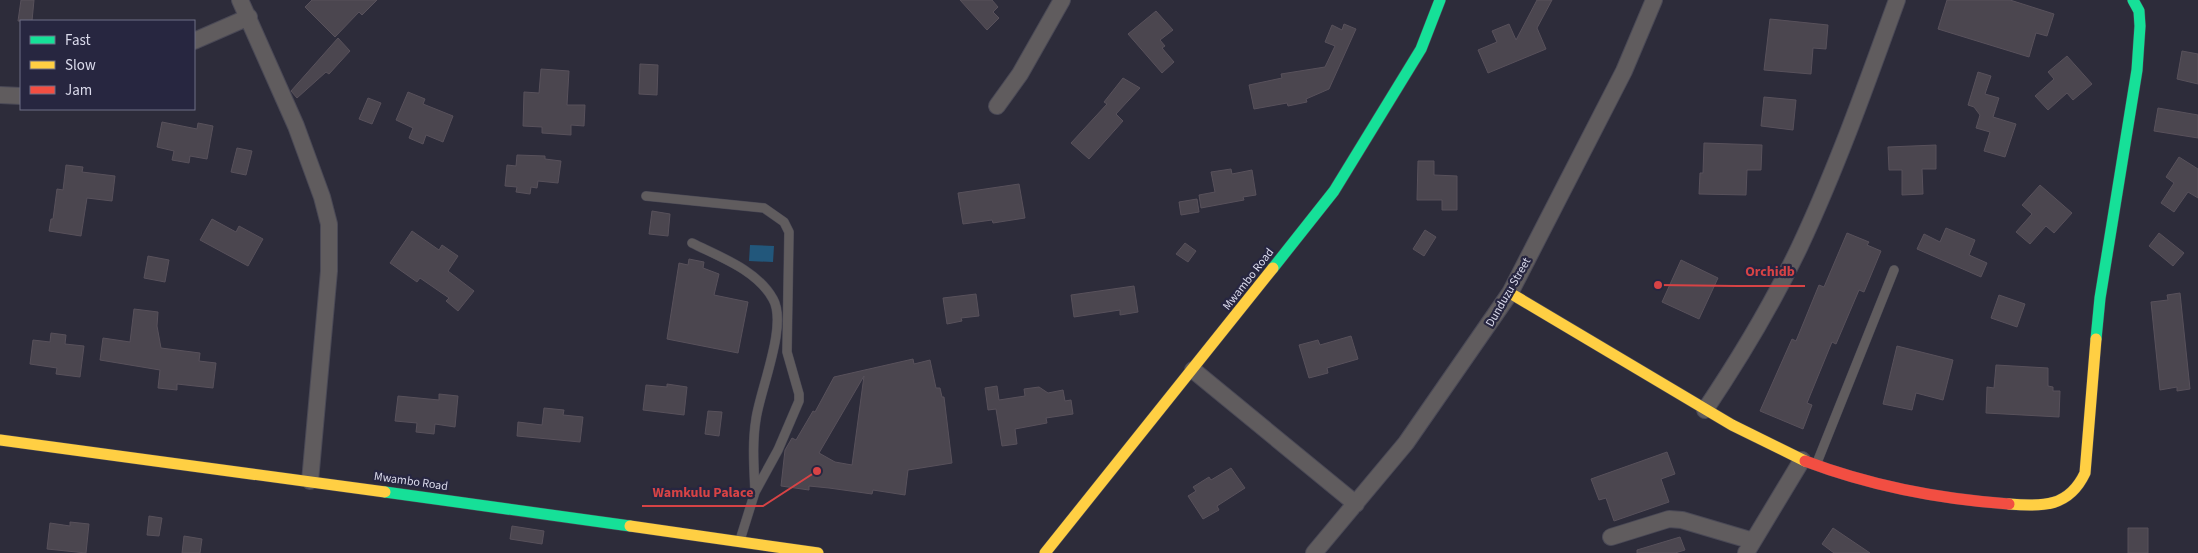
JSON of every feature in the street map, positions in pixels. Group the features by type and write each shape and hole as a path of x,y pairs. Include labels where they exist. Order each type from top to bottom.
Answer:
{"street":[{"path":"240,0 296,126 322,197 329,224 329,271 310,481"},
{"path":"997,106 1020,74 1062,0"},
{"name":"Mwambo Road","path":"1045,553 1334,191 1421,49 1440,0"},
{"name":"Dunduzu Street","path":"1314,553 1406,443 1510,293 1624,71 1654,0"},
{"path":"1705,410 1735,366 1800,246 1869,78 1896,0"},
{"path":"1510,293 1705,410 1753,437 1809,462 1853,478 1906,491 1953,499 2042,505 2068,498 2076,491 2085,473 2100,298 2137,70 2140,26 2139,11 2134,0"},
{"path":"195,41 249,17"},
{"path":"0,95 20,96"},
{"path":"1193,370 1356,504"},
{"name":"Mwambo Road","path":"0,440 310,481 818,553"},
{"path":"1611,537 1669,519 1682,520 1749,547 1809,462"}],"lane":[{"path":"646,196 764,208 780,218 789,232 787,352 799,401 778,450 755,492 740,542"},
{"path":"692,243 730,261 761,284 774,301 776,322 772,358 756,418 754,446 755,492"},
{"path":"1809,462 1894,270"}],"water":[{"path":"750,245 774,246 773,262 749,261"}],"building":[{"path":"21,0 34,0 32,20 18,21"},
{"path":"312,0 377,0 362,15 359,12 335,37 305,7"},
{"path":"960,0 992,0 998,7 993,12 999,18 987,30"},
{"path":"1537,0 1552,0 1537,28 1546,49 1488,73 1478,50 1497,42 1492,31 1509,24 1516,40"},
{"path":"1947,0 2010,0 2054,14 2047,36 2036,33 2029,57 1938,29"},
{"path":"1156,11 1173,30 1160,40 1165,46 1162,48 1174,62 1162,73 1128,34"},
{"path":"1770,19 1828,25 1826,49 1813,48 1811,74 1764,70"},
{"path":"1344,24 1356,29 1329,89 1306,99 1307,102 1288,106 1287,103 1254,109 1249,85 1282,78 1281,74 1325,67 1335,46 1325,42 1332,25 1342,30"},
{"path":"338,38 350,51 329,74 326,72 297,98 291,91"},
{"path":"2182,51 2198,54 2198,84 2177,79"},
{"path":"2067,56 2092,84 2073,100 2067,93 2048,110 2035,96 2054,79 2048,72"},
{"path":"640,64 658,65 657,95 639,94"},
{"path":"541,69 569,71 567,105 585,105 584,126 571,125 571,135 542,133 542,127 523,126 524,92 539,93"},
{"path":"1978,72 1991,76 1985,94 1999,98 1993,117 2016,124 2005,157 1984,151 1990,132 1976,128 1980,115 1974,107 1968,105"},
{"path":"1123,78 1140,88 1116,114 1123,121 1089,159 1071,143 1107,104 1104,102"},
{"path":"408,92 425,99 423,104 453,116 443,142 426,135 423,144 409,138 413,128 396,120"},
{"path":"1764,97 1796,100 1793,130 1761,126"},
{"path":"368,98 381,103 372,124 359,119"},
{"path":"2158,108 2198,115 2198,138 2154,131"},
{"path":"162,122 197,129 198,123 213,126 207,159 190,156 189,163 172,160 174,151 157,147"},
{"path":"1704,143 1762,145 1761,170 1747,170 1746,195 1699,194 1700,173 1703,173"},
{"path":"1936,145 1936,169 1922,169 1923,194 1902,195 1902,170 1889,170 1888,147"},
{"path":"237,148 252,151 246,175 231,172"},
{"path":"517,155 545,156 545,159 561,161 558,183 538,181 537,188 531,187 530,194 516,192 517,187 505,186 507,165 516,166"},
{"path":"2179,157 2198,169 2198,198 2188,192 2174,212 2161,203 2174,183 2166,177"},
{"path":"1418,161 1434,161 1434,175 1457,176 1457,210 1442,210 1442,200 1417,200"},
{"path":"66,165 83,167 82,172 115,176 112,201 87,198 81,236 49,231 51,219 53,219 57,189 63,190"},
{"path":"1231,169 1232,174 1252,170 1256,195 1243,197 1244,200 1201,208 1199,195 1215,192 1211,172"},
{"path":"1019,184 1025,218 993,223 992,220 963,224 958,193"},
{"path":"2040,185 2072,213 2054,233 2046,226 2030,244 2016,232 2032,214 2022,205"},
{"path":"1197,199 1199,212 1181,215 1179,202"},
{"path":"652,211 670,214 668,236 649,234"},
{"path":"212,219 236,232 239,226 263,239 248,266 200,240"},
{"path":"1946,228 1975,240 1969,255 1987,263 1981,277 1917,249 1924,234 1940,242"},
{"path":"1425,230 1436,237 1424,256 1413,249"},
{"path":"412,231 439,250 442,245 458,256 448,271 474,291 458,311 446,301 449,298 420,278 417,282 390,263"},
{"path":"1847,233 1869,242 1867,245 1881,251 1864,292 1859,290 1836,344 1832,342 1807,403 1812,405 1803,429 1760,411 1792,339 1796,341 1819,285 1824,287"},
{"path":"2159,233 2184,253 2173,266 2149,246"},
{"path":"1185,243 1196,251 1188,262 1176,254"},
{"path":"148,256 169,260 165,282 144,278"},
{"path":"689,259 704,262 703,268 719,274 714,295 748,302 738,353 667,339 679,263 688,265"},
{"path":"1681,260 1718,278 1699,319 1662,302"},
{"path":"1134,286 1138,312 1120,315 1120,310 1074,317 1071,295"},
{"path":"2180,293 2190,389 2177,391 2177,387 2160,390 2151,302 2168,300 2167,295"},
{"path":"976,294 979,316 961,318 962,321 947,324 943,298"},
{"path":"1999,295 2025,304 2017,327 1991,318"},
{"path":"134,309 158,312 157,326 161,348 200,353 199,361 216,363 213,388 177,384 177,390 158,388 160,370 100,360 103,338 130,342"},
{"path":"51,333 66,335 65,344 84,346 80,377 56,374 57,368 30,364 33,340 50,342"},
{"path":"1351,336 1358,359 1327,368 1328,373 1309,378 1299,345 1318,340 1320,345"},
{"path":"1897,346 1953,360 1943,400 1916,393 1912,410 1883,404"},
{"path":"913,359 914,364 930,360 936,388 940,388 942,397 944,397 952,463 908,470 905,495 873,490 872,494 809,486 809,490 781,486 785,450 792,438 796,440 813,411 815,412 834,377","holes":["864,376 852,465 835,462 819,453"]},
{"path":"1996,365 2048,368 2048,386 2053,387 2053,391 2060,391 2059,417 1986,413 1987,387 1994,388"},
{"path":"667,384 687,387 684,415 643,410 646,385 667,387"},
{"path":"997,386 999,400 1025,396 1024,389 1039,387 1048,393 1063,390 1065,401 1071,400 1073,414 1046,418 1047,423 1015,429 1017,444 1002,446 996,409 988,410 985,388"},
{"path":"439,394 458,396 455,427 435,424 434,434 416,432 417,423 395,421 398,396 439,400"},
{"path":"544,408 564,410 563,415 583,417 580,442 517,436 518,422 542,425"},
{"path":"708,411 722,412 719,436 705,434"},
{"path":"1667,452 1675,474 1661,479 1669,502 1614,521 1606,498 1599,500 1591,479"},
{"path":"1231,468 1245,488 1217,506 1219,510 1203,519 1188,496 1196,491 1193,487 1209,477 1211,480"},
{"path":"149,516 162,518 159,536 147,535"},
{"path":"70,522 89,524 86,553 47,549 50,523 70,526"},
{"path":"512,526 544,531 542,544 510,539"},
{"path":"1833,528 1870,553 1834,553 1822,544"},
{"path":"2128,528 2148,528 2148,553 2128,553"},
{"path":"184,536 202,539 200,553 182,553"},
{"path":"1680,537 1685,550 1675,553 1637,553 1637,550"}],"traffic: fast":[{"path":"1273,268 1334,191 1421,49 1440,0"},
{"path":"2096,339 2100,298 2137,70 2140,26 2139,11 2133,0"},
{"path":"385,492 630,526"}],"traffic: slow":[{"path":"1045,553 1273,268"},
{"path":"1510,293 1732,425 1805,461"},
{"path":"2009,504 2044,504 2063,499 2079,484 2085,473 2096,339"},
{"path":"0,440 385,492"},
{"path":"630,526 818,553"}],"traffic: jam":[{"path":"1805,461 1855,478 1906,490 1957,499 2009,504"}],"place":[{"name":"Orchidb","path":"1658,285"},
{"name":"Wamkulu Palace","path":"817,471"}]}
